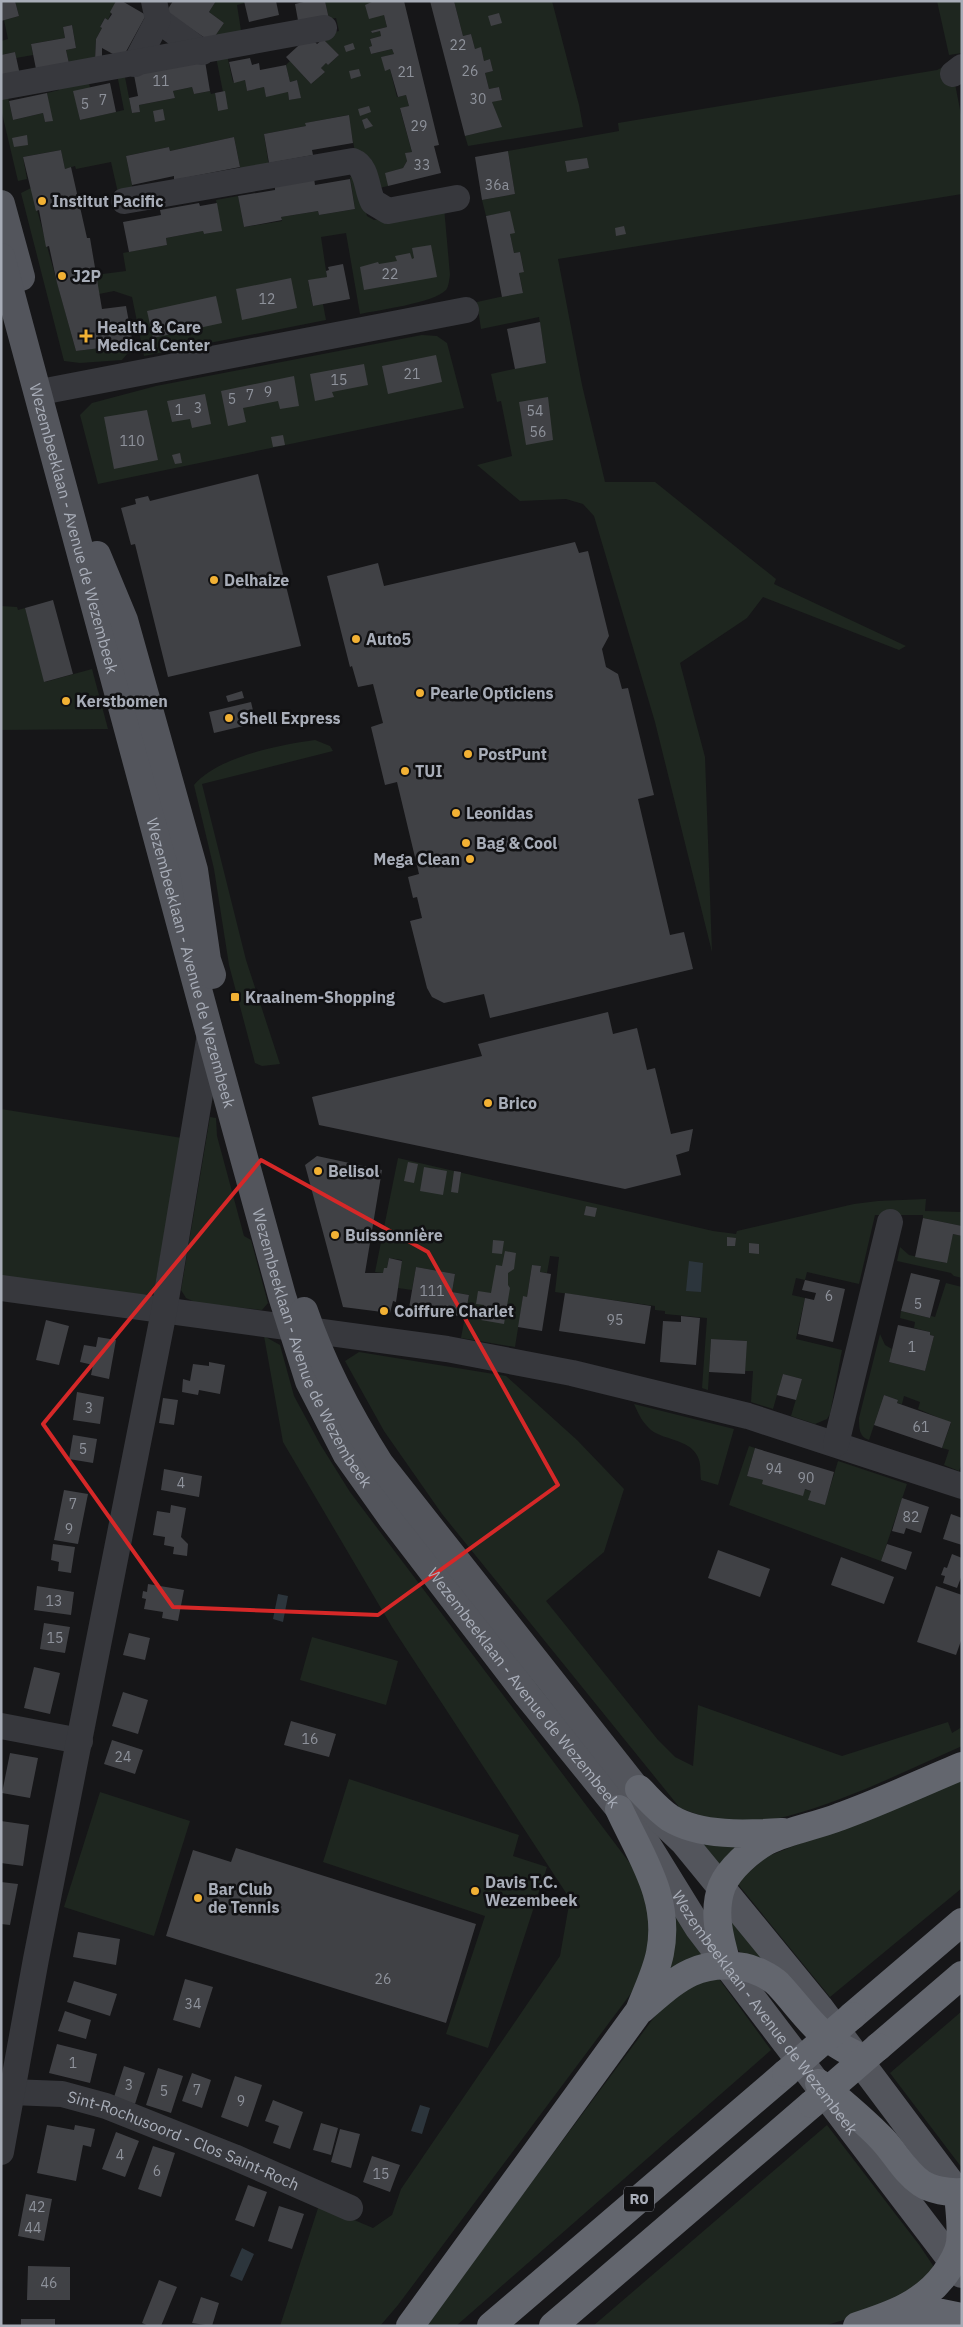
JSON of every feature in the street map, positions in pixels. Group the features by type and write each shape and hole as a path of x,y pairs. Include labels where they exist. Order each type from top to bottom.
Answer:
{"highway":[{"path":"727,1964 719,1933 717,1910 726,1878 744,1859 766,1842 868,1807 962,1766"},
{"path":"639,1789 669,1817 696,1827 721,1833 751,1834 794,1831"},
{"path":"619,1809 650,1872 662,1905 663,1929 660,1954 639,2011"},
{"name":"R0","path":"491,2326 962,1922"},
{"path":"410,2326 639,2011 678,1978 702,1967 727,1964 751,1969 776,1982 818,2032 836,2045 866,2050"},
{"name":"R0","path":"553,2326 866,2050 962,1974"},
{"path":"816,2094 860,2116 912,2177 923,2185 960,2194 961,2223 957,2268 922,2299 889,2315 857,2326"},
{"path":"889,2315 932,2311 962,2317"}],"main road":[{"name":"Wezembeeklaan - Avenue de Wezembeek","path":"1,204 98,558 124,620 194,870 207,960 297,1292 309,1381 347,1455 359,1474 528,1696 643,1838 698,1927 727,1964 816,2094 848,2126 957,2268"},
{"name":"Wezembeeklaan - Avenue de Wezembeek","path":"1,257 210,1034 301,1329 380,1464 639,1789 661,1820 683,1841 722,1887 819,2007 866,2050 960,2194"}],"street":[{"path":"135,64 156,11 202,52"},
{"path":"1,87 202,52 324,28"},
{"path":"124,201 353,161 359,163 363,170 370,197 380,208 388,211 457,198"},
{"path":"51,390 466,310"},
{"path":"1,2152 11,2092 164,1311 210,1034"},
{"path":"836,1444 890,1222"},
{"path":"1,1288 447,1349 572,1372 748,1416 962,1486"},
{"path":"1,1726 80,1741"},
{"name":"Sint-Rochusoord - Clos Saint-Roch","path":"11,2092 62,2094 106,2106 225,2154 350,2208"}],"highlighted area":[{"path":"261,1160 428,1252 558,1485 378,1615 173,1607 43,1424"}],"shaded area":[{"path":"15,1 116,1 108,20 105,18 100,27 102,28 96,39 95,60 70,68 66,50 76,48 72,25 63,27 65,38 31,44 33,55 16,58 15,52 1,55 1,41 8,39 4,20 19,16"},
{"path":"216,1 244,1 245,3 237,5 242,37 211,42 224,23 209,12"},
{"path":"325,1 374,1 384,15 387,27 371,31 372,33 380,31 381,36 370,39 372,46 369,47 371,54 392,49 394,54 382,57 385,70 390,69 397,97 406,95 409,106 400,109 412,152 406,153 407,161 403,168 386,173 388,186 375,189 355,152 348,115 264,134 269,167 241,172 234,137 170,151 169,147 126,156 133,190 118,193 111,162 76,169 75,166 65,169 61,150 23,157 27,179 18,181 1,109 1,98 8,97 13,120 43,113 45,122 52,121 47,93 59,90 58,83 88,77 90,88 74,92 80,120 124,110 117,74 124,72 132,113 140,112 139,105 175,98 173,91 192,87 194,94 210,91 211,94 215,93 218,111 223,92 216,57 227,55 233,82 245,80 247,91 264,87 266,96 288,92 289,100 300,98 297,80 290,82 286,65 290,61 311,84 325,72 321,68 326,63 328,65 339,55 323,39 328,34 339,31 336,18 329,19"},
{"path":"454,1 552,1 583,127 468,146 465,136 501,127 492,102 502,99 499,87 489,89 485,73 493,71 490,59 484,61 481,48 475,49 471,34 463,36"},
{"path":"937,1 962,1 962,53 949,55"},
{"path":"951,63 962,120 962,194 558,259 582,385 605,482 655,482 776,579 774,584 906,646 899,650 763,597 747,618 680,663 705,757 712,952 655,722 594,516 583,504 566,499 520,501 477,465 512,456 501,401 497,402 491,374 546,362 539,317 481,329 477,302 523,292 519,273 524,271 520,252 514,253 510,234 510,212 486,216 482,200 515,194 508,151 619,131 618,123 937,70"},
{"path":"356,176 367,216 374,220 444,207 450,275 446,290 440,295 418,302 360,314 346,233 321,237 327,277 308,281 313,306 323,304 326,320 144,356 132,297 114,291 99,294 95,275 126,271 123,253 167,245 166,238 203,231 204,234 221,231 216,200 238,196 244,227 282,221 281,217 318,211 319,215 355,209 350,177"},
{"path":"31,188 76,351 133,344 134,353 127,354 122,360 80,363 64,361 21,193"},
{"path":"422,335 437,336 447,343 464,408 98,484 80,415 92,403 156,386"},
{"path":"1,606 17,607 18,610 25,608 45,682 92,669 108,729 1,730"},
{"path":"315,740 330,746 333,751 202,784 246,960 280,1064 262,1066 255,1063 229,965 214,869 194,785 205,775 233,760 267,749"},
{"path":"1,1109 182,1138 155,1286 151,1294 143,1295 1,1276"},
{"path":"210,1117 216,1118 217,1136 244,1236 251,1240 268,1303 262,1310 197,1303 186,1298 181,1290"},
{"path":"398,1158 713,1231 736,1234 737,1231 854,1204 926,1199 925,1211 962,1212 962,1226 923,1218 923,1215 875,1215 859,1284 807,1272 805,1280 796,1278 792,1295 805,1298 796,1339 842,1350 830,1414 827,1419 815,1424 791,1416 802,1379 783,1374 773,1409 751,1402 753,1371 745,1371 746,1341 711,1339 708,1390 702,1388 707,1318 665,1314 665,1311 655,1310 655,1306 555,1292 559,1257 550,1256 547,1273 540,1272 541,1266 532,1265 527,1297 523,1297 515,1347 461,1338 469,1295 452,1292 455,1274 416,1267 412,1290 398,1288 402,1260 389,1258 387,1268 383,1273 375,1272"},
{"path":"953,1234 962,1236 962,1278 951,1273 897,1261 900,1247 909,1255 946,1263"},
{"path":"689,1261 703,1263 701,1292 686,1291"},
{"path":"946,1283 962,1287 962,1463 959,1471 944,1465 949,1450 942,1448 951,1423 918,1409 920,1402 904,1396 902,1404 897,1403 898,1400 884,1395 869,1440 861,1434 859,1425 859,1418 880,1334 885,1345 892,1349 889,1362 925,1371 934,1336 930,1335 930,1332 914,1328 915,1322 900,1318 901,1311 930,1318 931,1316 935,1317"},
{"path":"264,1336 280,1345 294,1396 320,1444 350,1492 635,1870 654,1911 644,1976 398,2305 380,2326 280,2326 319,2205 373,2228 392,2215 401,2189 560,1956 570,1899 392,1627 283,1442"},
{"path":"359,1352 506,1376 577,1440 624,1489 604,1552 546,1601 658,1740 675,1757 693,1766 698,1705 842,1756 948,1722 952,1733 962,1727 962,1746 832,1802 788,1816 742,1824 711,1819 680,1808 442,1514 384,1431 345,1361"},
{"path":"634,1404 734,1429 718,1485 701,1480 700,1462 696,1453 685,1444 651,1430 641,1418"},
{"path":"749,1446 755,1448 747,1476 811,1491 809,1500 825,1504 838,1461 907,1484 881,1561 729,1505"},
{"path":"278,1594 288,1596 283,1622 273,1619"},
{"path":"312,1637 398,1661 386,1705 300,1680"},
{"name":"Davis T.C. Wezembeek","path":"349,1779 519,1835 513,1856 547,1867 488,2048 446,2034 485,1916 323,1862"},
{"path":"962,1779 962,1888 830,1997 737,1883 766,1857"},
{"path":"100,1792 190,1821 154,1936 64,1907"},
{"path":"690,1834 745,1840 721,1874"},
{"path":"673,1907 710,1956 659,1982"},
{"path":"732,1921 766,1963 749,1958 741,1953 731,1933"},
{"path":"714,1972 771,2050 456,2326 425,2326 661,2008"},
{"path":"962,2011 962,2168 890,2073"},
{"path":"420,2105 430,2108 422,2134 411,2131"},
{"path":"827,2125 920,2246 936,2270 892,2305 824,2326 593,2326"},
{"path":"242,2248 254,2254 242,2281 230,2276"}],"building":[{"path":"1,1 15,1 19,16 1,21"},
{"path":"116,1 122,1 146,15 122,59 102,48 102,60 95,60 96,39 102,28 100,27 105,18 108,20 112,14 110,12"},
{"path":"173,1 216,1 209,12 224,23 211,42 166,12"},
{"path":"244,1 276,1 279,15 249,22"},
{"path":"308,1 325,1 329,19 299,26 295,4"},
{"path":"374,1 404,1 439,145 434,146 441,173 388,186 385,173 403,168 407,161 405,153 412,152 400,108 409,106 406,95 398,97 390,69 385,71 381,57 394,54 392,49 371,54 369,47 372,46 370,39 381,36 380,31 372,33 371,31 387,27 384,15 369,19 365,5"},
{"path":"430,1 454,1 463,36 471,34 475,49 481,47 484,61 490,59 493,71 485,73 489,89 499,87 502,100 492,102 502,127 465,136"},
{"path":"499,13 502,23 491,26 488,16"},
{"path":"72,25 76,48 66,50 70,68 37,74 31,44 65,38 63,27"},
{"path":"309,36 317,44 323,39 339,55 328,65 326,63 321,68 325,72 311,84 286,57"},
{"path":"353,43 355,49 346,52 344,46"},
{"path":"15,52 20,75 1,79 1,55"},
{"path":"250,58 252,65 259,63 260,70 286,65 290,82 297,80 301,98 289,100 288,92 266,97 264,87 247,91 245,80 234,83 229,62"},
{"path":"205,61 210,91 194,94 192,87 173,91 175,98 139,105 140,112 132,113 129,98 138,96 134,75"},
{"path":"359,69 361,76 351,79 349,71"},
{"path":"110,83 116,112 80,120 73,91"},
{"path":"225,91 228,109 218,111 215,93"},
{"path":"47,93 53,121 45,122 43,113 13,120 9,101"},
{"path":"369,106 371,112 360,116 358,109"},
{"path":"163,109 165,120 155,122 153,111"},
{"path":"349,115 353,143 312,150 313,155 269,163 264,134 306,126 305,123"},
{"path":"367,118 373,126 365,129 362,120"},
{"path":"27,135 28,145 14,147 12,138"},
{"path":"234,137 240,167 174,180 174,176 132,185 126,156 169,147 170,151"},
{"path":"61,150 65,169 71,167 87,238 90,238 102,309 126,306 133,344 76,351 49,246 46,247 39,210 36,211 23,157"},
{"path":"508,151 515,194 482,200 475,157"},
{"path":"587,158 589,168 567,172 565,161"},
{"path":"314,178 315,185 350,179 355,209 319,215 318,211 281,217 282,220 244,227 238,196 275,190 275,185"},
{"path":"199,203 200,206 217,203 222,231 204,234 203,231 166,238 167,245 129,252 123,222 161,215 160,210"},
{"path":"510,211 515,233 510,234 514,253 520,252 524,272 519,273 523,293 502,297 486,216"},
{"path":"624,226 626,234 616,236 615,228"},
{"path":"431,245 437,277 364,290 360,267 378,262 379,264 397,261 395,256 410,253 412,259 414,258 412,248"},
{"path":"343,264 350,299 313,306 308,280 327,277 326,271 329,270 328,267"},
{"path":"291,278 297,308 242,320 236,289"},
{"path":"216,296 222,323 153,338 147,311"},
{"path":"540,322 546,363 515,369 507,329"},
{"path":"436,355 442,382 388,394 382,366"},
{"path":"364,364 368,385 332,392 334,397 315,401 310,374"},
{"path":"294,376 299,406 280,409 278,401 243,408 246,422 228,426 221,391"},
{"path":"205,394 211,424 192,428 190,419 172,422 167,401"},
{"path":"548,397 553,440 526,445 519,402"},
{"path":"147,410 158,460 114,469 104,417"},
{"path":"283,435 285,445 273,447 271,437"},
{"path":"180,453 182,463 175,464 172,455"},
{"name":"Delhaize","path":"258,474 301,646 168,677 135,544 131,545 121,508 136,504 135,499 148,496 150,501"},
{"path":"575,542 579,553 588,551 609,636 602,649 606,667 618,674 622,689 628,688 654,795 638,799 670,935 684,932 693,969 490,1018 484,994 444,1003 432,997 427,988 410,921 422,918 417,897 413,898 408,877 419,874 397,782 385,785 371,727 383,723 373,684 358,687 352,666 350,667 327,576 378,563 384,586"},
{"path":"53,600 73,674 44,682 25,608"},
{"path":"242,691 244,698 228,702 226,696"},
{"path":"251,702 256,723 214,733 209,712"},
{"name":"Brico","path":"608,1012 613,1034 637,1028 647,1070 655,1068 671,1134 693,1129 689,1151 676,1155 681,1175 625,1189 319,1125 312,1097 482,1056 478,1044"},
{"path":"317,1156 382,1170 365,1273 383,1273 384,1268 387,1268 389,1258 402,1261 396,1302 393,1301 390,1313 343,1307 305,1165"},
{"path":"408,1162 418,1164 414,1183 404,1181"},
{"path":"424,1167 447,1171 443,1195 420,1191"},
{"path":"454,1171 461,1172 458,1193 451,1192"},
{"path":"586,1206 597,1208 595,1217 584,1215"},
{"path":"923,1218 962,1226 962,1236 953,1234 947,1263 915,1257"},
{"path":"727,1237 736,1238 735,1246 727,1246"},
{"path":"493,1240 504,1241 502,1254 492,1253"},
{"path":"749,1243 759,1244 759,1254 749,1253"},
{"path":"505,1251 516,1253 514,1269 508,1273 508,1285 510,1288 504,1324 481,1320 484,1305 476,1304 478,1291 491,1293 496,1265 502,1266"},
{"path":"532,1265 541,1266 540,1272 551,1274 542,1331 518,1327 523,1296 527,1297"},
{"path":"416,1267 455,1274 452,1292 469,1295 465,1317 409,1308"},
{"path":"911,1273 940,1280 930,1318 901,1311"},
{"path":"805,1280 845,1289 833,1342 798,1334 805,1298 814,1300 816,1293 802,1290"},
{"path":"565,1293 651,1306 645,1344 559,1331"},
{"path":"681,1316 700,1318 696,1365 660,1362 663,1321 681,1322"},
{"path":"46,1320 69,1326 59,1365 36,1360"},
{"path":"898,1325 930,1332 930,1335 934,1336 925,1371 889,1362"},
{"path":"98,1337 116,1340 109,1379 91,1375 93,1365 80,1362 84,1345 96,1347"},
{"path":"711,1339 747,1341 745,1374 709,1372"},
{"path":"209,1362 225,1365 220,1394 199,1390 198,1395 182,1392 183,1379 190,1381 193,1364 209,1366"},
{"path":"783,1374 802,1379 796,1400 777,1395"},
{"path":"77,1392 104,1397 100,1424 73,1420"},
{"path":"884,1395 898,1400 897,1403 951,1422 942,1448 874,1425"},
{"path":"163,1398 178,1400 174,1425 159,1423"},
{"path":"73,1435 97,1439 93,1463 69,1459"},
{"path":"755,1448 834,1472 825,1505 808,1500 811,1491 805,1489 803,1496 762,1484 763,1480 747,1476"},
{"path":"164,1469 202,1476 199,1497 161,1490"},
{"path":"64,1490 88,1494 78,1544 54,1540"},
{"path":"902,1498 929,1507 921,1533 906,1528 904,1534 892,1531"},
{"path":"171,1505 186,1508 181,1537 188,1544 187,1556 173,1554 174,1547 164,1545 165,1537 153,1535 157,1511 170,1513"},
{"path":"951,1514 962,1518 962,1545 943,1539"},
{"path":"53,1544 75,1547 71,1573 58,1571 59,1562 51,1560"},
{"path":"887,1544 912,1552 906,1570 881,1561"},
{"path":"718,1550 770,1569 760,1597 708,1578"},
{"path":"952,1554 962,1558 962,1575 957,1588 943,1583 945,1576 941,1575 944,1567 947,1568"},
{"path":"841,1557 894,1577 884,1604 831,1585"},
{"path":"148,1584 184,1590 178,1621 162,1618 163,1612 144,1609 146,1599 142,1598 143,1591 147,1592"},
{"path":"37,1586 74,1592 71,1615 34,1610"},
{"path":"936,1586 962,1595 962,1638 956,1655 917,1642"},
{"path":"44,1623 70,1627 65,1653 40,1649"},
{"path":"129,1633 150,1638 145,1660 123,1655"},
{"path":"34,1667 60,1673 50,1714 24,1708"},
{"path":"123,1692 148,1700 138,1734 112,1726"},
{"path":"291,1721 336,1734 329,1757 284,1745"},
{"path":"112,1740 143,1750 135,1774 104,1764"},
{"path":"10,1753 38,1758 30,1798 2,1793"},
{"path":"1,1821 29,1825 23,1866 1,1863"},
{"path":"236,1848 476,1924 446,2023 166,1936 193,1850 231,1862"},
{"path":"1,1882 18,1884 10,1925 1,1924"},
{"path":"78,1932 120,1939 116,1965 73,1957"},
{"path":"185,1979 213,1987 200,2028 173,2020"},
{"path":"74,1981 117,1994 110,2016 67,2002"},
{"path":"65,2011 91,2020 86,2039 58,2031"},
{"path":"57,2044 97,2054 90,2083 49,2073"},
{"path":"124,2066 145,2073 135,2104 114,2097"},
{"path":"158,2068 183,2076 171,2113 146,2105"},
{"path":"192,2073 211,2080 202,2108 182,2101"},
{"path":"235,2076 262,2085 248,2127 221,2117"},
{"path":"273,2100 303,2112 290,2149 273,2143 279,2126 265,2121"},
{"path":"321,2123 338,2128 331,2155 313,2150"},
{"path":"47,2125 74,2130 75,2125 95,2129 91,2147 83,2145 76,2181 37,2173"},
{"path":"340,2129 360,2134 351,2168 331,2162"},
{"path":"116,2132 139,2141 125,2177 102,2169"},
{"path":"153,2146 175,2153 161,2197 138,2189"},
{"path":"372,2156 400,2165 390,2192 363,2182"},
{"path":"248,2185 267,2192 254,2227 235,2220"},
{"path":"26,2194 52,2199 44,2241 18,2236"},
{"path":"279,2206 304,2214 292,2249 268,2241"},
{"path":"28,2266 70,2267 70,2300 27,2300"},
{"path":"159,2280 177,2287 161,2326 149,2326 142,2323"},
{"path":"201,2297 219,2303 212,2326 192,2323"},
{"path":"21,2319 55,2319 55,2326 21,2326"}],"place":[{"name":"Institut Pacific","path":"42,201"},
{"name":"J2P","path":"62,276"},
{"name":"Health & Care Medical Center","path":"86,336"},
{"name":"Delhaize","path":"214,580"},
{"name":"Auto5","path":"356,639"},
{"name":"Pearle Opticiens","path":"420,693"},
{"name":"Kerstbomen","path":"66,701"},
{"name":"Shell Express","path":"229,718"},
{"name":"PostPunt","path":"468,754"},
{"name":"TUI","path":"405,771"},
{"name":"Leonidas","path":"456,813"},
{"name":"Bag & Cool","path":"466,843"},
{"name":"Mega Clean","path":"470,859"},
{"name":"Kraainem-Shopping","path":"235,997"},
{"name":"Brico","path":"488,1103"},
{"name":"Belisol","path":"318,1171"},
{"name":"Buissonnière","path":"335,1235"},
{"name":"Coiffure Charlet","path":"384,1311"},
{"name":"Davis T.C. Wezembeek","path":"475,1891"},
{"name":"Bar Club de Tennis","path":"198,1898"}]}
